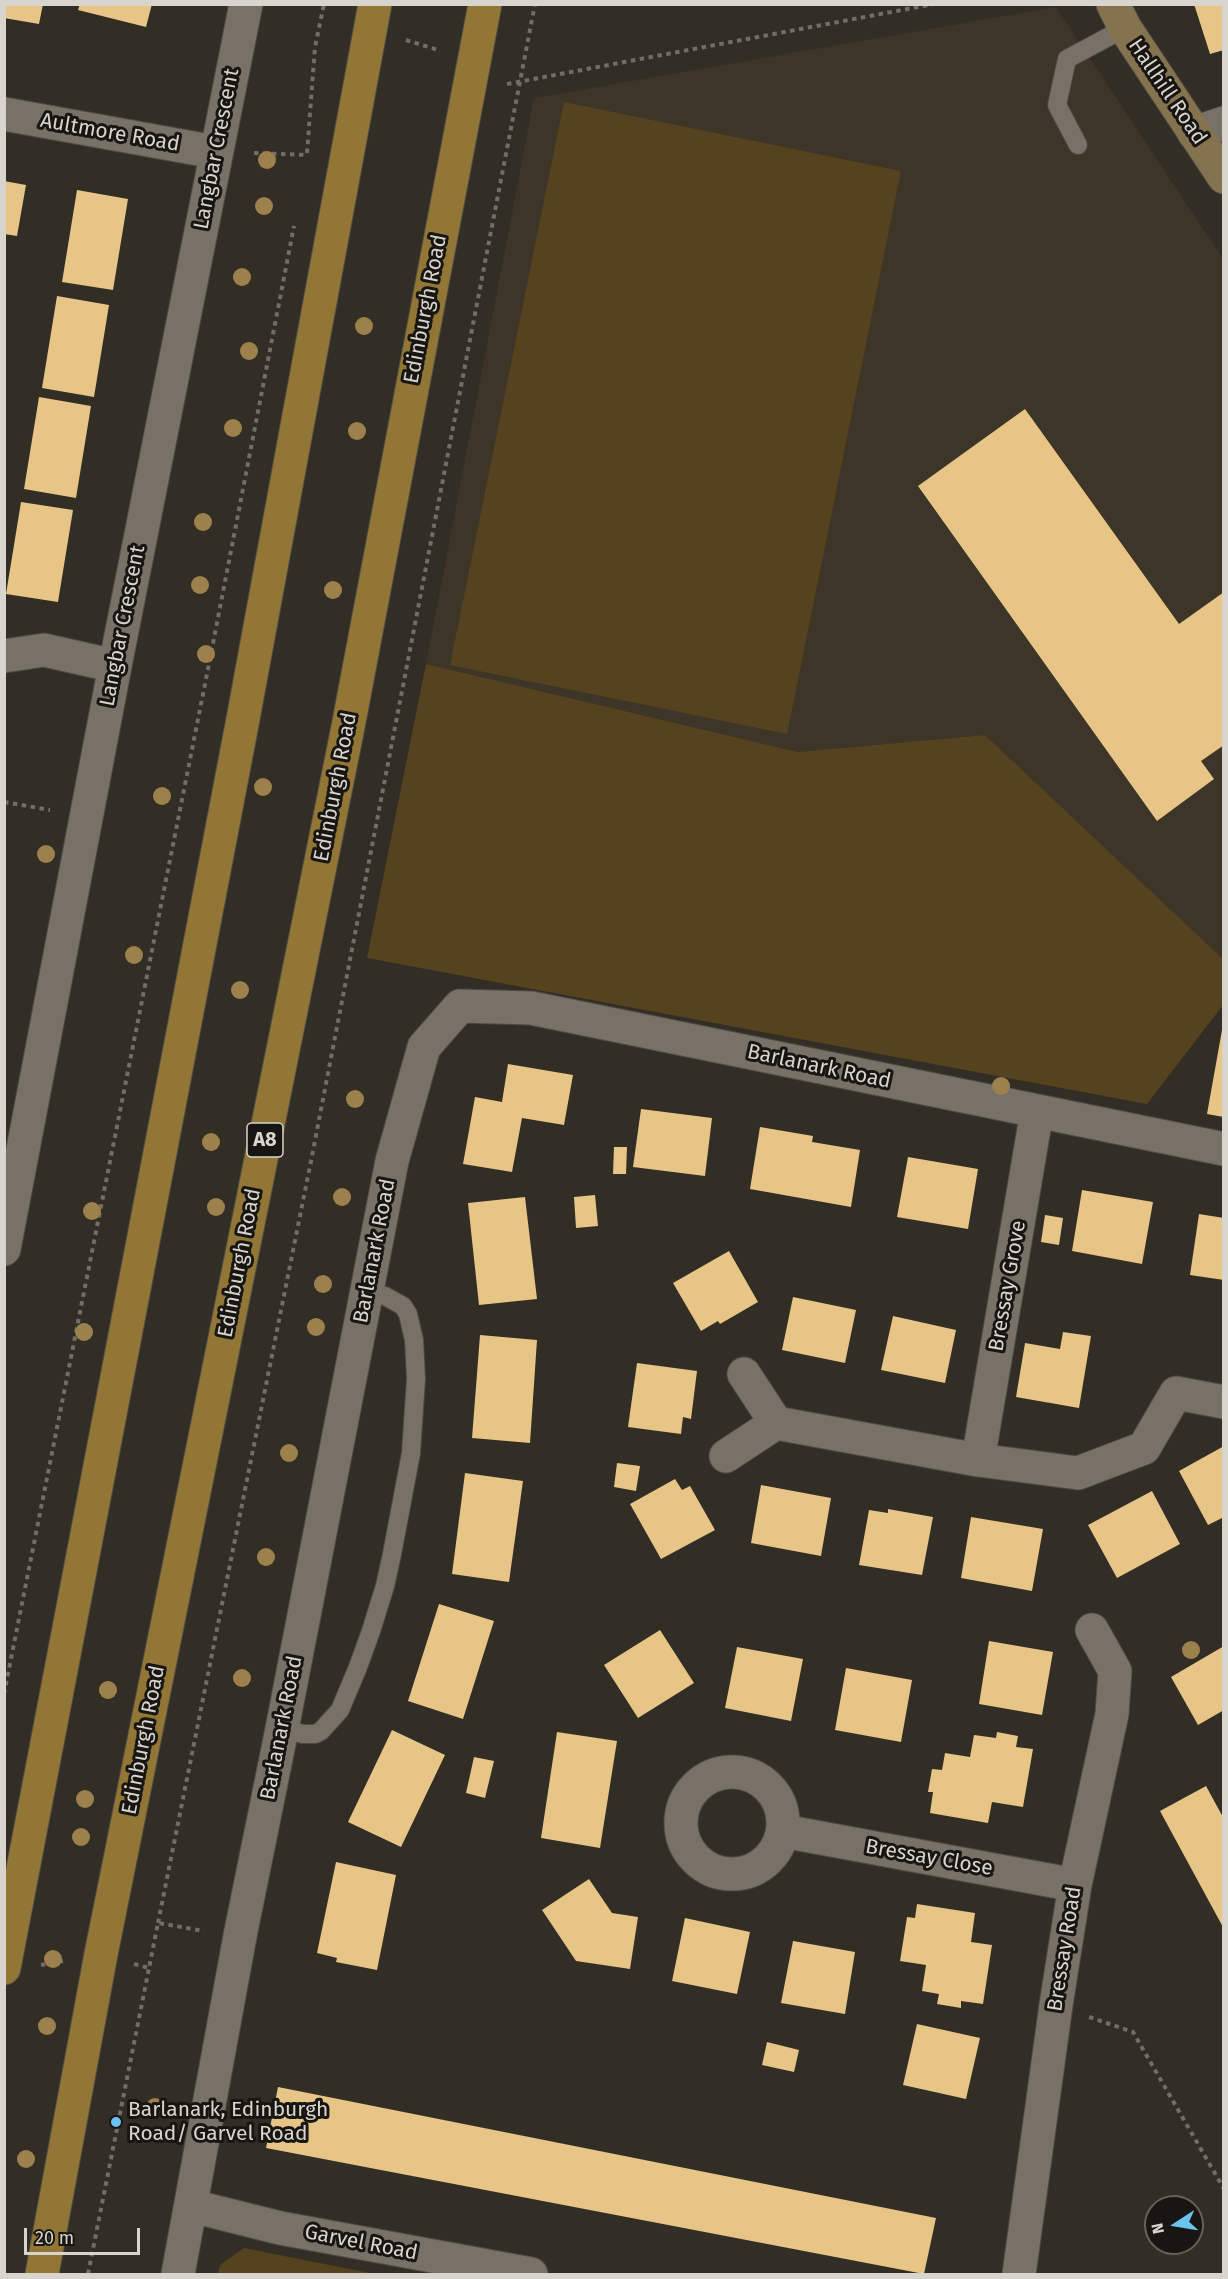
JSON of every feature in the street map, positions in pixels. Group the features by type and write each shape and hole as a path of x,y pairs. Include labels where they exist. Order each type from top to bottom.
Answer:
{"main road":[{"name":"Edinburgh Road","path":"42,2274 103,1943 348,727 485,4"},
{"path":"4,1968 245,707 373,17"}],"street":[{"name":"Langbar Crescent","path":"4,1249 115,666 246,4"},
{"name":"Hallhill Road","path":"1119,16 1209,128 1224,177"},
{"name":"Aultmore Road","path":"4,114 216,152"},
{"path":"4,656 44,650 115,666"},
{"name":"Barlanark Road","path":"178,2274 240,1936 392,1161 423,1047 460,1006 531,1008 1224,1149"},
{"name":"Bressay Grove","path":"978,1460 1037,1111"},
{"path":"744,1374 776,1423"},
{"path":"726,1456 776,1423 978,1460 1078,1473 1144,1448 1176,1393 1224,1401"},
{"name":"Bressay Road","path":"1019,2274 1075,1885 1112,1714 1115,1671 1092,1630"},
{"name":"Bressay Close","path":"783,1831 1075,1885"},
{"name":"Garvel Road","path":"192,2206 280,2228 531,2274"}],"lane":[{"path":"1078,145 1057,105 1066,59 1119,16"},
{"path":"282,1729 315,1734 321,1731 340,1710 358,1667 385,1586 398,1525 411,1453 416,1379 414,1340 408,1314 403,1306 385,1296 367,1292"}],"path":[{"path":"305,167 315,47 324,4"},
{"path":"158,1923 312,1156 535,4"},
{"path":"373,17 471,76 521,81 934,4"},
{"path":"216,152 307,155"},
{"path":"4,1694 294,225"},
{"path":"4,802 87,817"},
{"path":"88,2274 149,1968"},
{"path":"1056,2005 1133,2032 1224,2189"}],"shaded area":[{"path":"1056,7 1223,259 1223,959 985,735 798,752 426,664 534,98"},
{"path":"564,102 901,171 787,734 450,665"},
{"path":"426,664 798,752 985,735 1223,959 1223,1005 1147,1104 367,958"},
{"path":"244,2248 375,2274 218,2274 220,2265"}],"building":[{"path":"4,4 43,4 39,24 4,18"},
{"path":"80,4 152,4 146,27 78,10"},
{"path":"1194,4 1224,4 1224,50 1210,54"},
{"path":"4,181 26,185 17,236 4,234"},
{"path":"77,190 128,199 113,290 62,282"},
{"path":"57,296 109,305 94,397 42,388"},
{"path":"39,397 91,406 76,498 24,489"},
{"path":"1025,409 1179,624 1224,592 1224,745 1201,761 1214,779 1157,821 918,486"},
{"path":"21,502 73,510 58,602 6,594"},
{"path":"1222,1030 1224,1030 1224,1117 1207,1114"},
{"path":"508,1064 573,1075 564,1125 522,1118 512,1172 463,1164 475,1097 502,1102"},
{"path":"641,1109 712,1118 705,1176 633,1167"},
{"path":"760,1127 813,1136 812,1142 860,1150 851,1207 750,1189"},
{"path":"614,1147 627,1147 626,1174 613,1174"},
{"path":"908,1157 978,1169 968,1229 897,1217"},
{"path":"1082,1190 1153,1202 1142,1264 1072,1251"},
{"path":"595,1195 598,1226 576,1228 574,1197"},
{"path":"525,1197 537,1299 479,1305 468,1203"},
{"path":"1199,1214 1224,1218 1224,1280 1190,1275"},
{"path":"1045,1215 1063,1218 1059,1245 1041,1242"},
{"path":"729,1251 758,1302 720,1324 718,1321 701,1331 673,1283"},
{"path":"793,1297 856,1310 845,1363 782,1350"},
{"path":"893,1316 956,1330 945,1383 881,1370"},
{"path":"1063,1332 1091,1336 1079,1408 1016,1397 1025,1343 1060,1349"},
{"path":"480,1335 537,1340 530,1443 472,1438"},
{"path":"637,1363 697,1371 691,1419 683,1417 681,1434 628,1427"},
{"path":"1224,1446 1224,1517 1208,1525 1179,1471"},
{"path":"617,1463 640,1466 636,1491 614,1487"},
{"path":"465,1473 523,1481 509,1582 452,1574"},
{"path":"675,1479 682,1490 690,1486 715,1530 661,1559 630,1504"},
{"path":"761,1485 831,1498 821,1556 751,1543"},
{"path":"1152,1491 1180,1544 1117,1578 1088,1525"},
{"path":"888,1509 933,1517 922,1575 859,1565 869,1510 888,1513"},
{"path":"971,1517 1043,1529 1032,1591 961,1578"},
{"path":"439,1604 494,1621 463,1719 408,1701"},
{"path":"660,1630 694,1683 638,1718 604,1665"},
{"path":"989,1641 1053,1652 1042,1715 979,1704"},
{"path":"1224,1646 1224,1710 1198,1725 1171,1677"},
{"path":"737,1647 803,1659 791,1721 725,1708"},
{"path":"846,1668 912,1680 901,1742 835,1730"},
{"path":"392,1730 445,1755 401,1847 348,1822"},
{"path":"557,1732 617,1741 600,1848 541,1838"},
{"path":"997,1732 1018,1736 1016,1747 1033,1749 1023,1807 992,1802 988,1823 930,1813 933,1792 928,1792 932,1769 942,1770 945,1753 970,1757 974,1735 996,1738"},
{"path":"474,1757 494,1761 485,1798 466,1793"},
{"path":"1206,1786 1224,1819 1224,1929 1160,1811"},
{"path":"336,1862 396,1875 377,1970 336,1962 337,1958 317,1953"},
{"path":"589,1879 612,1913 638,1917 630,1969 576,1961 542,1910"},
{"path":"917,1904 975,1913 971,1942 992,1945 983,2004 961,2001 961,2008 937,2004 939,1994 922,1991 926,1965 900,1961 907,1917 915,1918"},
{"path":"685,1918 750,1932 737,1994 672,1981"},
{"path":"793,1941 855,1952 845,2014 781,2003"},
{"path":"917,2024 980,2038 966,2099 903,2085"},
{"path":"767,2042 799,2050 794,2072 762,2065"},
{"path":"278,2087 936,2218 924,2274 266,2148"}],"place":[{"name":"Barlanark, Edinburgh Road/ Garvel Road","path":"116,2122"}]}
